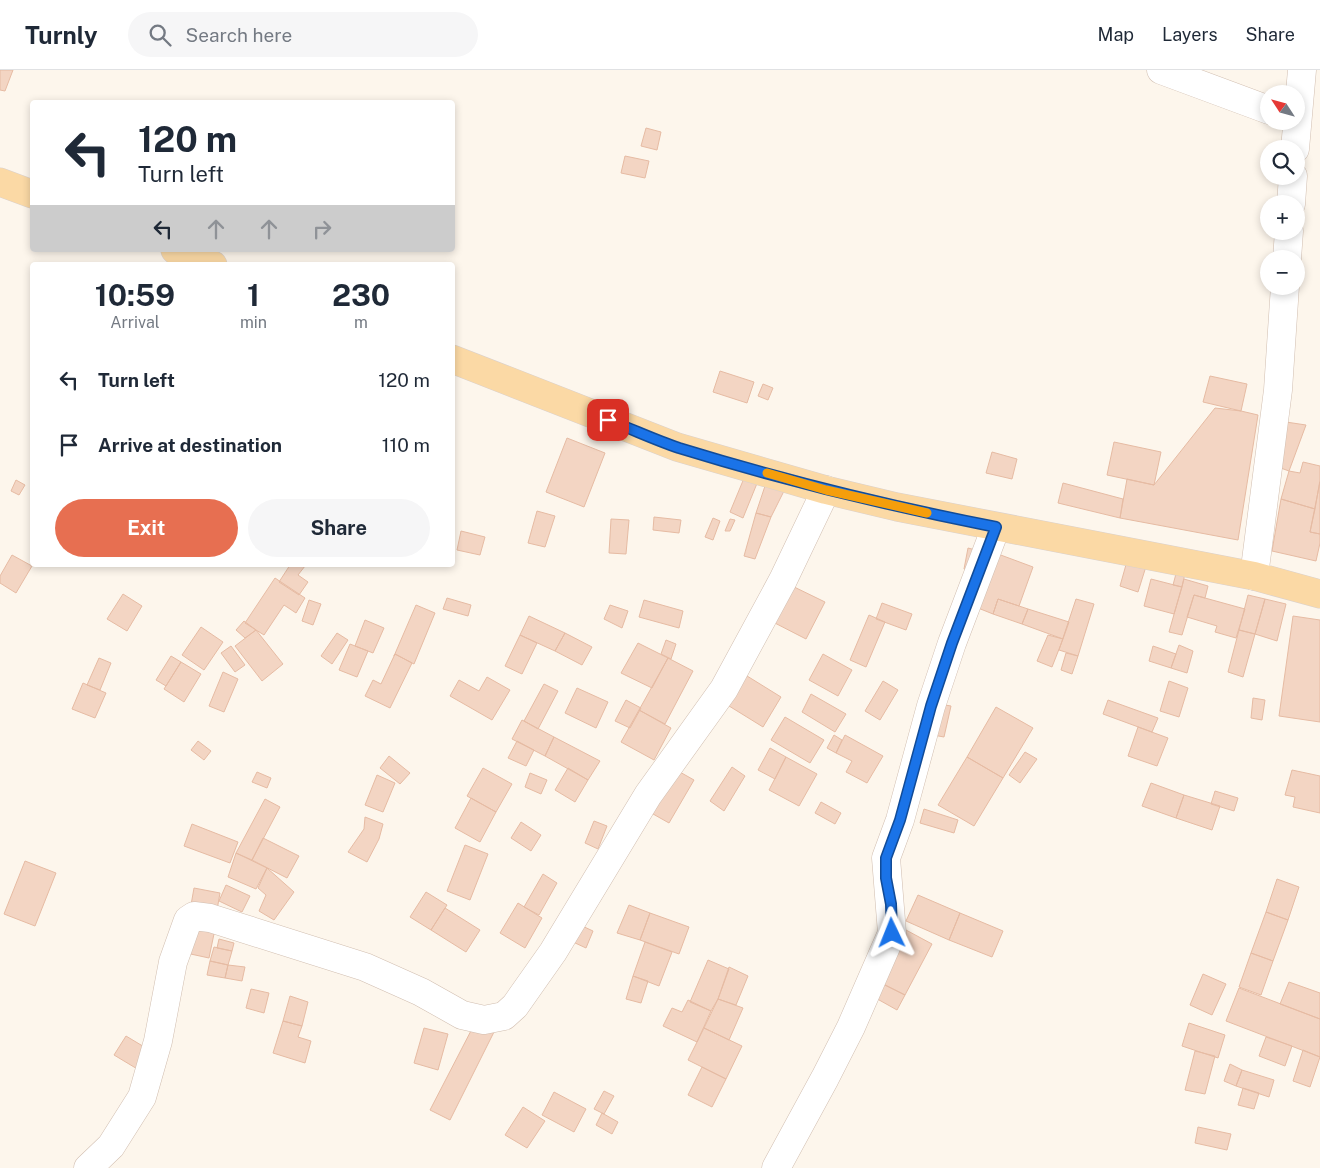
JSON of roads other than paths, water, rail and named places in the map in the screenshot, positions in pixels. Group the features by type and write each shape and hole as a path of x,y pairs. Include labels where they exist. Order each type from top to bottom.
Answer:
{"main road":[{"path":"0,182 30,193"},
{"path":"180,252 205,262"},
{"path":"455,360 677,447 826,490 897,507 996,527 1254,576 1320,594"}],"street":[{"path":"1161,70 1260,107"},
{"path":"1300,85 1302,70"},
{"path":"1254,576 1278,390 1284,295"},
{"path":"88,1168 111,1146 142,1097 158,1041 173,962 188,920 194,916 234,924 365,967 422,992 462,1014 484,1020 504,1016 515,1006 553,952 648,795 724,689 775,596 826,490"},
{"path":"776,1168 851,1027 892,933 891,904 886,878 886,858 900,820 931,706 952,643 996,527"}]}
